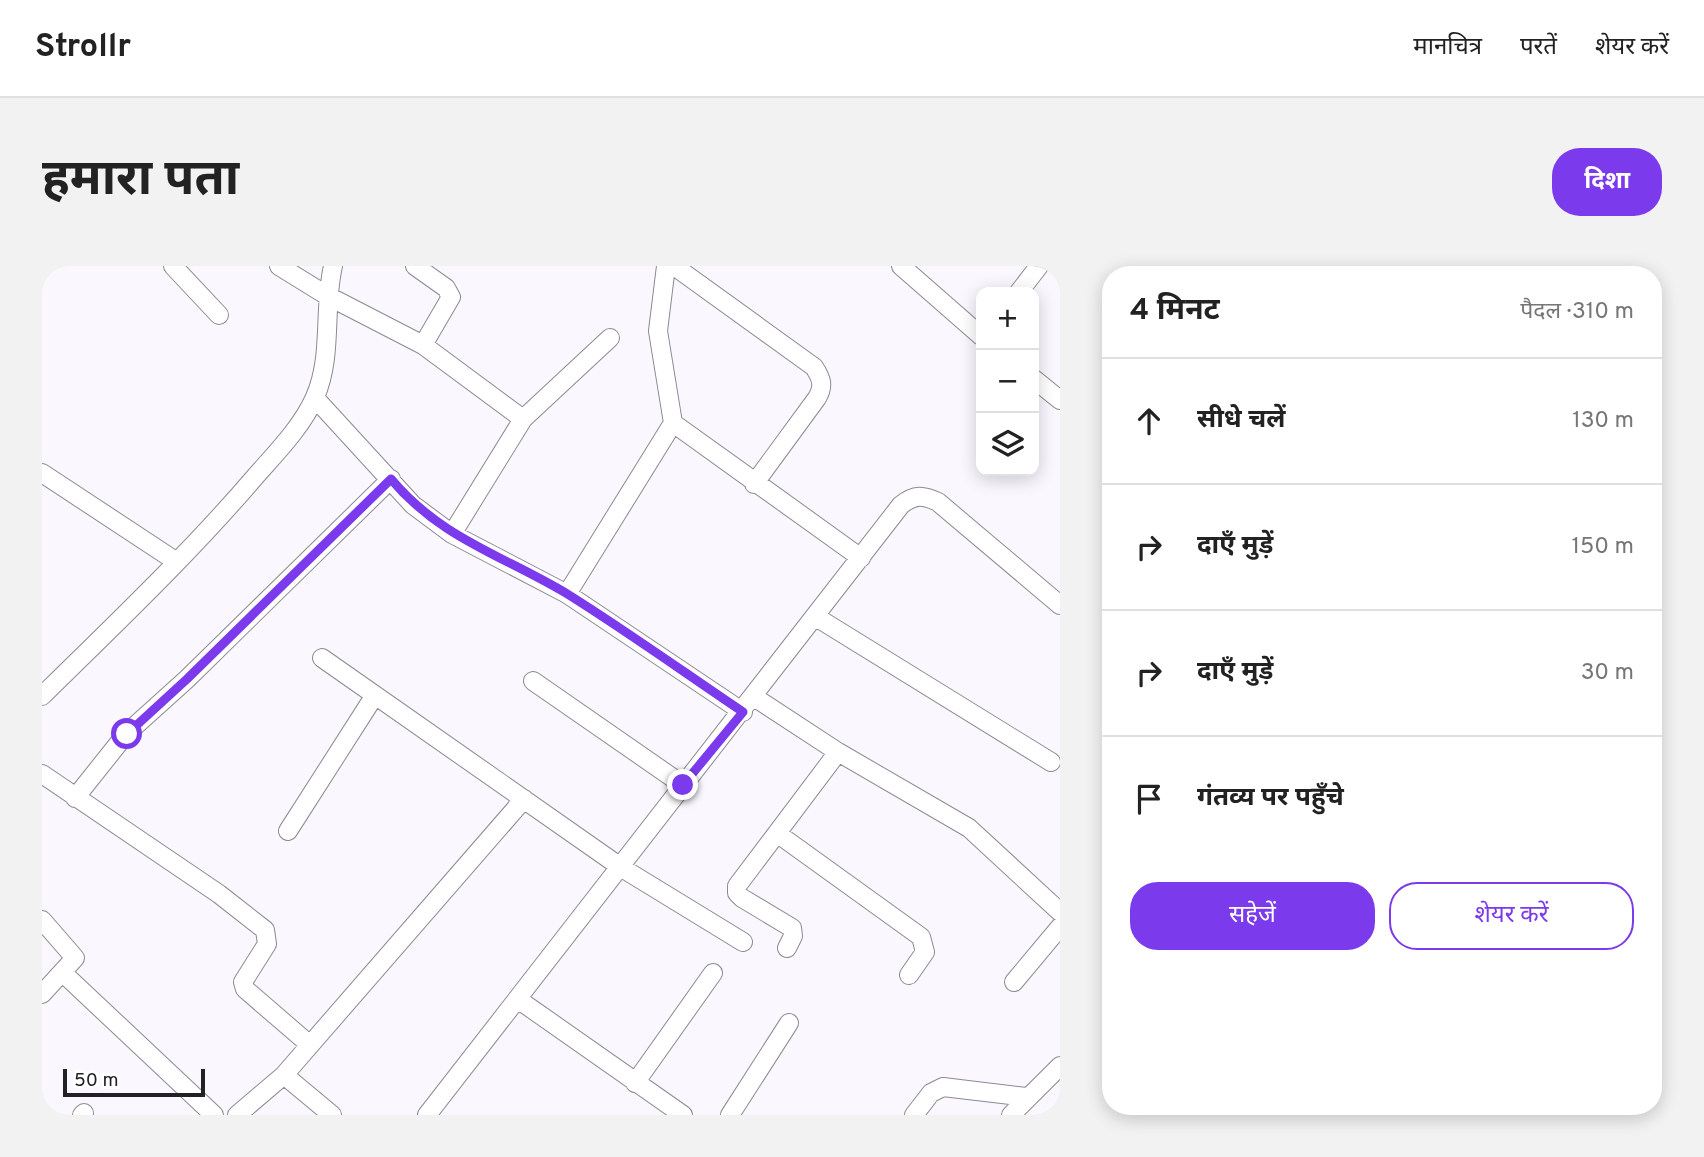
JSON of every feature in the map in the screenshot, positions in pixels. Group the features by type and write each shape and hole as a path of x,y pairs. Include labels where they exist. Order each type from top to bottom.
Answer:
{"street":[{"path":"173,266 219,315"},
{"path":"279,266 326,295 424,345 523,419"},
{"path":"42,696 212,527 280,448 315,398 325,361 326,295 333,266"},
{"path":"415,266 446,288 451,297 424,345"},
{"path":"901,266 976,332"},
{"path":"1023,287 1039,266"},
{"path":"567,594 673,423 658,331 665,268 814,368 821,377 822,387 817,398 754,484"},
{"path":"452,534 523,419 610,338"},
{"path":"1039,383 1060,400"},
{"path":"315,398 413,505 452,534 567,594 743,712"},
{"path":"673,423 754,484 861,558"},
{"path":"42,473 177,562"},
{"path":"75,798 127,734 187,679 391,479"},
{"path":"427,1115 622,868 683,785 743,712 901,505 910,498 923,495 938,502 1060,605"},
{"path":"816,617 1051,762"},
{"path":"322,659 622,868 743,942"},
{"path":"533,681 683,785"},
{"path":"288,831 375,695"},
{"path":"754,697 838,752 969,828 1060,912"},
{"path":"787,948 793,936 792,928 737,893 741,880 838,752"},
{"path":"42,774 196,878 265,930 267,944 246,975 243,982 245,989 310,1045"},
{"path":"237,1115 284,1075 524,799"},
{"path":"778,834 921,937 925,952 909,975"},
{"path":"42,920 74,955 74,962 42,994"},
{"path":"1014,982 1060,927"},
{"path":"63,973 214,1115"},
{"path":"635,1083 713,973"},
{"path":"519,1000 683,1115"},
{"path":"730,1115 789,1023"},
{"path":"1011,1115 1026,1097 1060,1066"},
{"path":"284,1075 332,1115"},
{"path":"914,1115 931,1093 943,1087 1026,1097"}],"route":[{"path":"127,734 187,679 391,479 413,505 452,534 567,594 743,712 683,785"}]}
